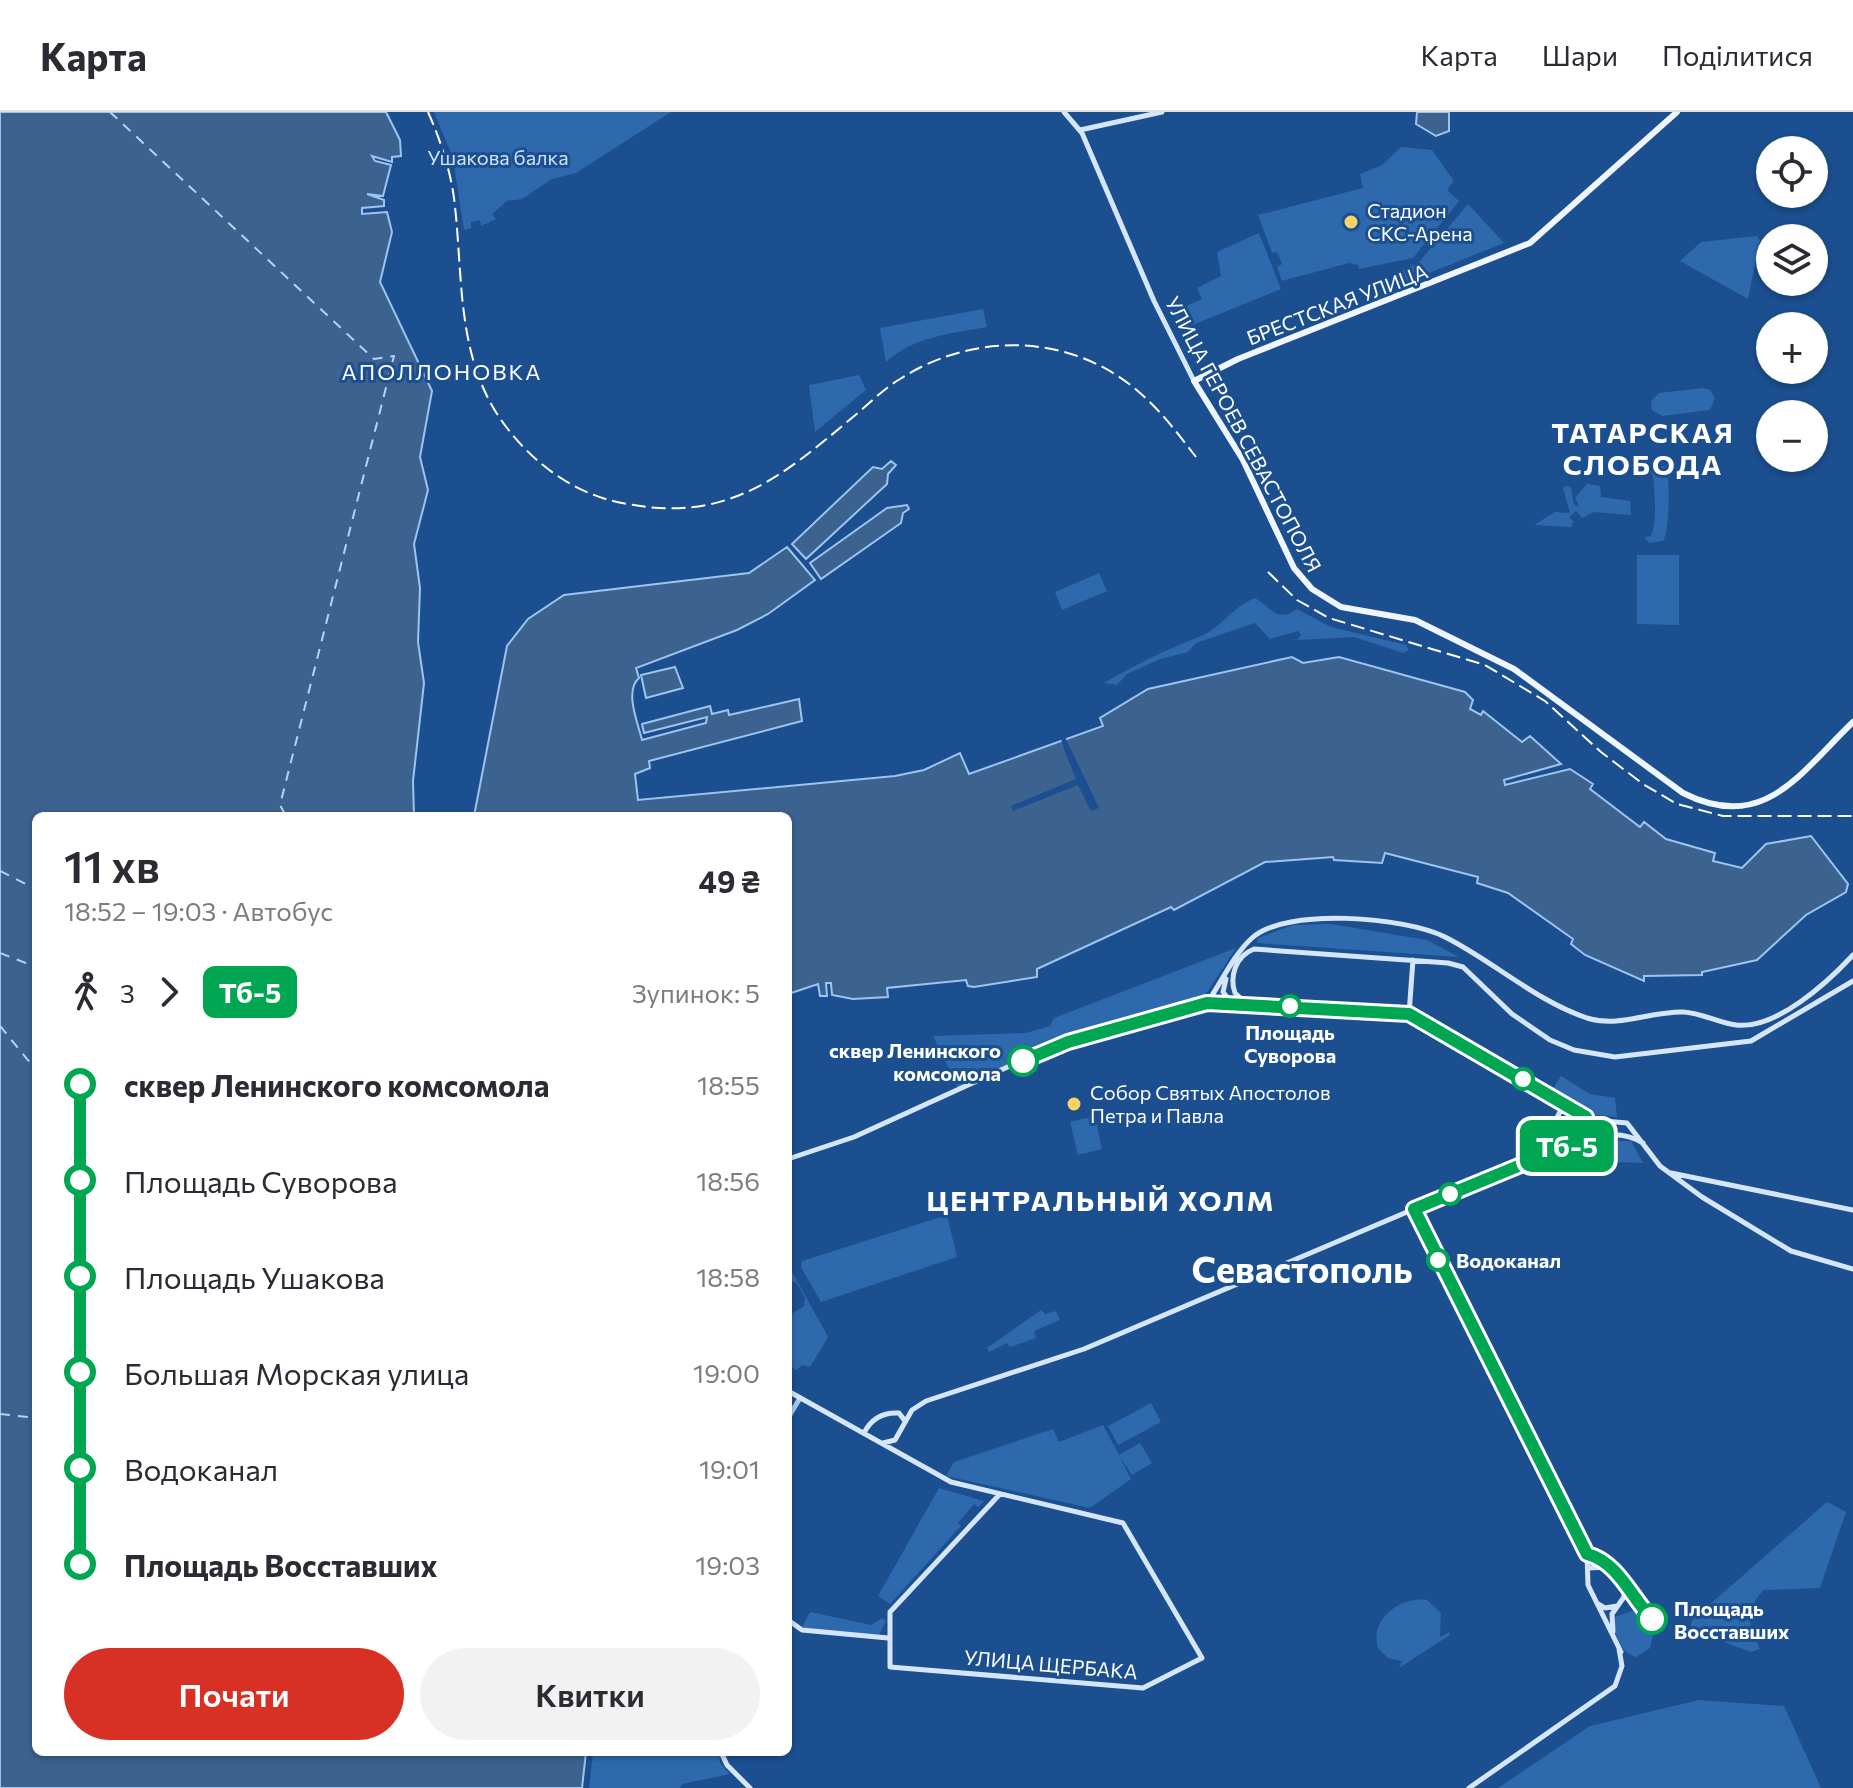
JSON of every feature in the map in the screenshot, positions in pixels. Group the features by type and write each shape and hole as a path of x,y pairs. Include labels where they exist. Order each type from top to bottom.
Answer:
{"main road":[{"name":"УЛИЦА ГЕРОЕВ СЕВАСТОПОЛЯ","path":"1064,112 1080,130 1154,301 1194,381 1243,460 1294,568 1312,589 1341,607 1415,620 1514,669 1683,793 1706,803 1730,807 1768,801 1786,788 1853,722"},
{"path":"1080,130 1162,112"},
{"name":"БРЕСТСКАЯ УЛИЦА","path":"1194,381 1238,359 1489,262 1536,239 1677,112"},
{"path":"1207,1003 1254,936 1291,919 1312,917 1367,921 1439,934 1556,1004 1587,1018 1619,1021 1679,1012 1739,1025 1763,1022 1794,1005 1853,955"},
{"path":"1247,1004 1235,993 1233,976 1242,956 1257,949 1448,963 1463,967 1512,1014 1540,1035 1574,1050 1615,1057 1751,1041 1853,981"},
{"path":"1409,1014 1413,960"},
{"path":"1229,971 1223,992 1232,1003"},
{"path":"792,1158 854,1137 1068,1042 1207,1003 1409,1014 1586,1117 1627,1123 1660,1166 1702,1197 1791,1251 1853,1269"},
{"path":"1546,1153 1558,1114 1572,1108"},
{"path":"1584,1139 1590,1129 1586,1117"},
{"path":"1554,1132 1559,1142 1570,1145"},
{"path":"879,1442 890,1444 897,1438 918,1404 1084,1349 1546,1153 1594,1135 1626,1135 1643,1143"},
{"path":"1660,1166 1674,1175 1703,1182 1853,1210"},
{"path":"1414,1209 1587,1554 1586,1581 1621,1652"},
{"path":"792,1393 951,1482 1000,1494 890,1612 888,1638 802,1630 792,1623"},
{"path":"864,1433 871,1420 881,1416 899,1413 905,1422"},
{"path":"897,1438 905,1457"},
{"name":"УЛИЦА ЩЕРБАКА","path":"888,1638 890,1667 1143,1688 1202,1658 1123,1523 1000,1494"},
{"path":"1469,1788 1615,1686 1619,1679 1621,1652 1610,1622 1624,1597 1625,1587 1613,1569 1597,1556 1587,1554"},
{"path":"1588,1568 1613,1569"},
{"path":"1594,1599 1605,1608 1618,1606"},
{"path":"723,1756 727,1765 750,1788"}],"street":[{"path":"792,1411 800,1398"}],"green space":[{"name":"Ушакова балка","path":"434,112 671,112 576,173 552,179 522,199 507,201 492,214 496,219 481,226 480,220 471,222 471,228 464,230 453,158"},
{"name":"Стадион СКС-Арена","path":"1401,147 1432,150 1454,181 1447,190 1459,201 1413,258 1359,269 1358,265 1349,263 1282,281 1277,267 1282,264 1277,252 1272,253 1258,215 1363,188 1360,174 1382,165"},
{"path":"1468,204 1504,243 1402,284 1397,274 1419,262"},
{"path":"1259,233 1281,289 1180,330 1173,312 1202,299 1197,288 1221,276 1217,252"},
{"path":"1756,236 1756,260 1748,299 1680,261 1701,242"},
{"path":"983,309 987,327 921,341 886,362 880,328"},
{"path":"859,375 866,390 815,432 809,385"},
{"path":"1703,388 1710,390 1715,398 1710,410 1662,416 1652,410 1651,401 1659,393"},
{"path":"1648,463 1666,467 1669,493 1663,541 1650,543 1644,538 1651,536 1655,506 1653,475 1643,468"},
{"path":"1587,484 1600,486 1601,497 1630,501 1631,515 1594,512 1582,518 1576,511 1569,517 1573,521 1572,527 1534,525 1555,512 1570,513 1563,488 1571,487 1574,505 1579,506 1575,498"},
{"path":"1637,555 1679,555 1679,625 1637,624"},
{"path":"1099,573 1107,591 1062,610 1055,592"},
{"path":"1255,598 1280,614 1297,609 1331,627 1406,645 1409,650 1403,653 1354,637 1297,640 1301,635 1298,631 1270,639 1255,623 1196,643 1188,652 1160,659 1127,674 1117,685 1104,683 1207,633"},
{"path":"1331,924 1427,940 1459,957 1257,943 1258,938 1293,925"},
{"path":"1236,948 1202,1000 1033,1052 958,1088 933,1036 1026,1033 1050,1026 1054,1018"},
{"path":"1561,1076 1590,1094 1615,1098 1617,1117 1588,1114 1552,1090"},
{"path":"1095,1116 1102,1149 1078,1155 1070,1122"},
{"path":"1598,1141 1631,1141 1643,1163 1559,1160 1559,1154"},
{"path":"947,1215 957,1257 821,1302 801,1267 802,1261"},
{"path":"792,1271 828,1337 810,1367 802,1365 796,1370 792,1368 792,1314 804,1306 805,1298 797,1283 792,1281"},
{"path":"1041,1310 1045,1314 1056,1311 1060,1320 1034,1331 1036,1338 1010,1347 1007,1343 989,1352 987,1348"},
{"path":"1151,1403 1161,1422 1118,1445 1108,1426"},
{"path":"1103,1425 1119,1455 1140,1443 1152,1463 1132,1475 1120,1457 1131,1479 1090,1508 946,1476 954,1462 1053,1429 1059,1442"},
{"path":"939,1488 984,1501 978,1507 974,1504 958,1523 961,1526 890,1604 878,1596"},
{"path":"1827,1502 1846,1512 1820,1588 1764,1590 1753,1604 1750,1618 1760,1649 1751,1652 1690,1629 1692,1620"},
{"path":"1427,1600 1441,1613 1440,1637 1449,1632 1450,1635 1399,1668 1402,1661 1388,1658 1378,1648 1378,1628 1382,1619 1397,1606"},
{"path":"1632,1611 1639,1613 1654,1631 1650,1648 1636,1657 1622,1647 1615,1629 1615,1617"},
{"path":"810,1612 871,1625 882,1618 886,1621 879,1635 840,1634 802,1627"},
{"path":"1699,1700 1784,1706 1821,1788 1498,1788 1590,1726"},
{"path":"593,1756 719,1756 720,1763 730,1774 682,1784 680,1788 589,1788"}],"shaded area":[{"path":"0,112 386,112 400,140 401,156 392,157 392,162 372,156 375,161 391,165 383,196 367,194 384,200 384,206 362,208 362,214 387,212 392,232 380,282 432,391 420,457 428,490 414,544 420,588 418,642 424,683 413,781 414,812 32,812 32,1756 586,1756 582,1788 0,1788"},
{"path":"1417,112 1449,112 1449,131 1436,136 1416,124"},
{"path":"891,461 896,465 888,474 887,484 806,559 792,544 873,467 882,469"},
{"path":"907,505 909,509 903,513 901,523 821,579 810,563 887,508"},
{"path":"787,547 815,580 768,614 737,630 636,668 639,678 632,699 642,740 706,723 707,717 644,733 642,724 710,706 712,714 728,710 729,715 799,699 802,721 649,761 650,768 635,774 638,800 895,776 924,770 960,753 969,774 1103,726 1100,718 1148,689 1292,657 1303,663 1339,657 1465,692 1473,700 1470,709 1481,715 1483,711 1522,742 1530,736 1561,764 1504,780 1505,785 1570,769 1593,784 1590,789 1640,827 1644,822 1666,839 1715,853 1713,861 1742,868 1766,844 1811,836 1848,884 1846,892 1806,915 1757,960 1702,972 1702,975 1644,976 1644,981 1585,955 1571,944 1573,939 1508,893 1477,883 1478,877 1385,853 1382,863 1334,860 1333,857 1265,862 1174,910 1171,907 1037,969 1037,977 974,987 968,986 966,980 887,988 888,997 853,999 832,995 831,983 826,983 827,996 820,996 818,984 792,993 792,812 475,812 507,646 528,619 564,595 749,573"},
{"path":"675,667 683,688 646,698 641,675"}],"pier":[{"path":"1065,737 1099,808 1091,811 1078,785 1013,811 1011,806 1076,779 1061,739"}],"ferry route":[{"path":"110,112 374,359 394,356 280,805 284,812"},
{"path":"0,871 32,887"},
{"path":"0,953 32,965"},
{"path":"0,1026 32,1065"},
{"path":"0,1414 32,1418"}],"railway":[{"path":"428,112 444,154 452,187 467,333 482,385 494,409 518,442 549,470 584,491 622,503 658,508 721,502 748,492 800,460 900,379 929,363 959,352 991,347 1023,346 1054,350 1085,359 1113,373 1156,408 1196,457"},
{"path":"1268,572 1297,600 1329,618 1485,665 1545,701 1601,752 1643,784 1677,804 1723,816 1853,816"}],"bus line":[{"name":"Тб-5","path":"1023,1061 1068,1042 1207,1003 1409,1014 1586,1117 1590,1129 1584,1139 1414,1209 1575,1534 1587,1554 1597,1556 1613,1569 1652,1619"}],"place":[{"name":"Стадион СКС-Арена","path":"1351,222"},
{"name":"Площадь Суворова","path":"1290,1006"},
{"name":"сквер Ленинского комсомола","path":"1023,1061"},
{"name":"Собор Святых Апостолов Петра и Павла","path":"1074,1104"},
{"name":"Водоканал","path":"1438,1260"},
{"name":"Площадь Восставших","path":"1652,1619"}],"district":[{"name":"АПОЛЛОНОВКА","path":"442,371"},
{"name":"ТАТАРСКАЯ СЛОБОДА","path":"1643,448"},
{"name":"ЦЕНТРАЛЬНЫЙ ХОЛМ","path":"1101,1200"},
{"name":"Севастополь","path":"1302,1268"}]}
